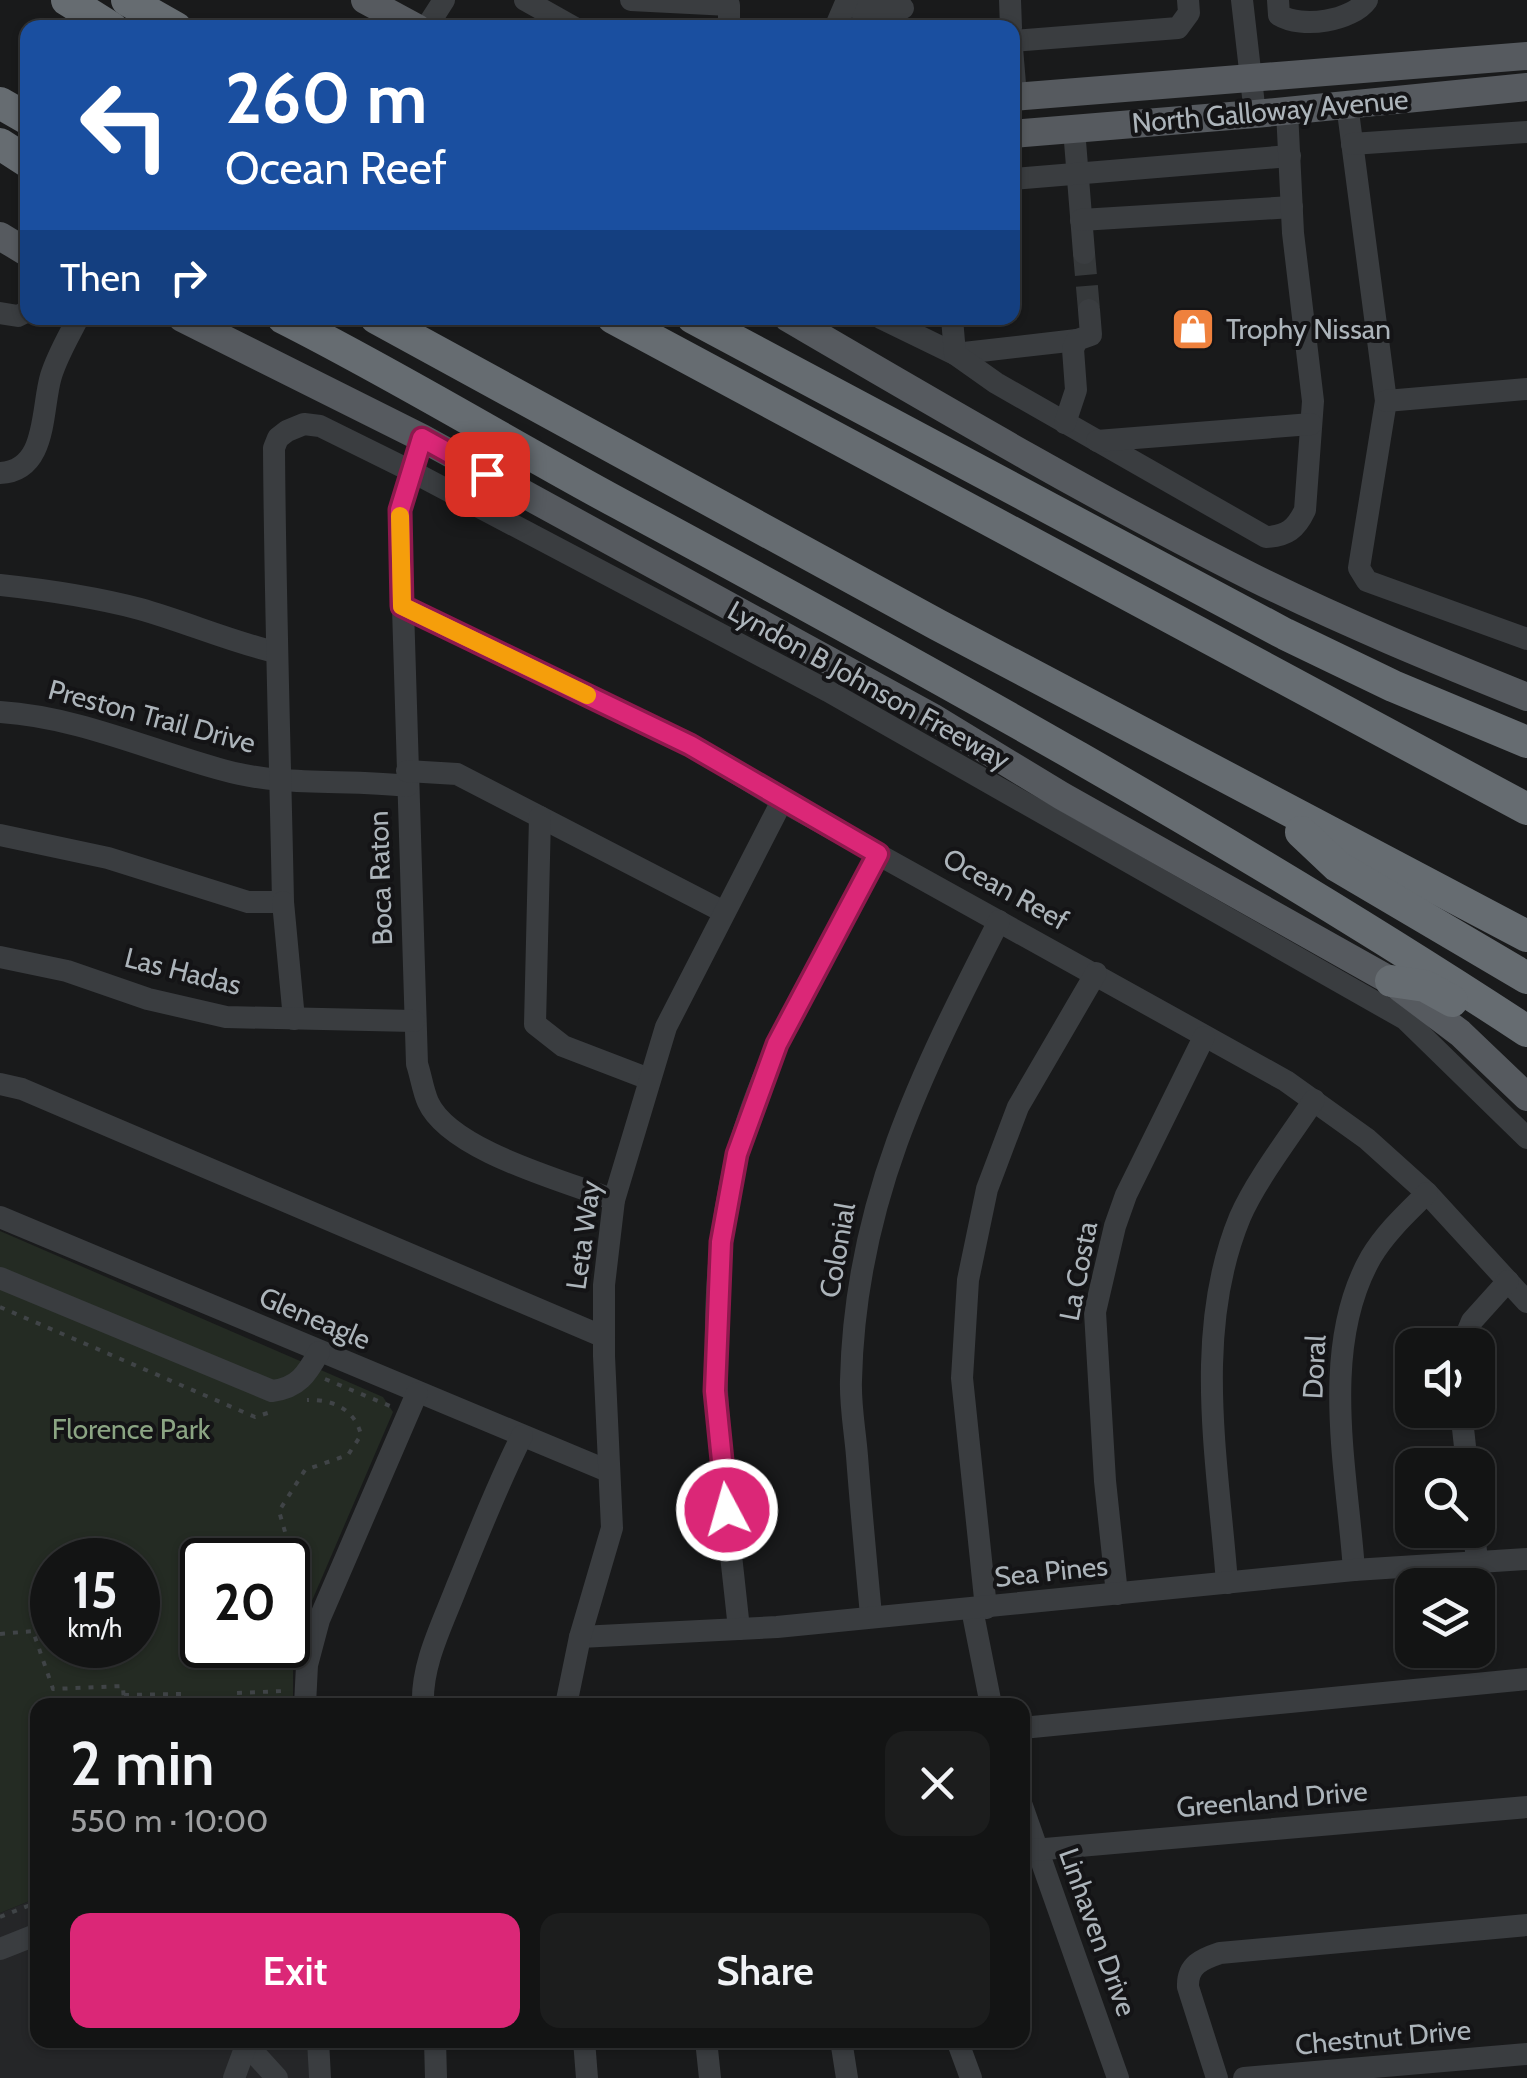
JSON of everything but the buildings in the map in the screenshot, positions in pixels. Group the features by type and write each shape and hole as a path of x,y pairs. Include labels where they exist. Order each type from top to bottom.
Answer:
{"highway":[{"path":"67,0 99,20"},
{"path":"127,0 162,20"},
{"path":"297,325 376,365 1026,727 1317,897 1496,1011 1527,1036"},
{"path":"389,325 1264,799 1527,936"},
{"path":"626,325 1527,809"},
{"path":"706,325 1285,634 1393,686 1524,740"},
{"path":"1264,799 1337,866 1527,978"},
{"path":"1391,981 1424,986 1527,1036"}],"main road":[{"path":"364,0 402,20"},
{"name":"North Galloway Avenue","path":"1020,95 1527,56"},
{"name":"North Galloway Avenue","path":"1020,133 1527,87"},
{"name":"Lyndon B Johnson Freeway","path":"196,325 422,438 932,717 1062,796 1391,981 1460,1032 1527,1097"},
{"path":"800,325 1179,540 1258,580 1527,697"}],"street":[{"path":"525,0 560,18"},
{"path":"631,0 729,11"},
{"path":"1020,44 1178,28 1189,13 1188,0"},
{"path":"1242,0 1256,114"},
{"path":"1278,0 1279,16 1290,22 1346,17 1367,0"},
{"path":"853,9 903,12"},
{"path":"1347,104 1386,401 1359,568 1367,582 1527,639"},
{"path":"908,325 996,383 1266,537 1282,536 1298,526 1305,510 1313,401 1292,207 1287,111"},
{"path":"1074,129 1084,252"},
{"path":"1352,144 1527,132"},
{"path":"1020,178 1290,156"},
{"path":"1081,220 1292,207"},
{"path":"955,354 1077,340 1091,335 1089,310"},
{"path":"0,473 28,461 37,444 50,376 75,325"},
{"path":"953,325 955,354"},
{"path":"1065,422 1076,390 1073,348 1077,340"},
{"path":"1386,401 1527,389"},
{"path":"294,1019 283,902 275,652 274,448 278,438 304,424 320,426 411,470 828,691 1405,1019 1527,1138"},
{"path":"1098,441 1311,424"},
{"name":"Boca Raton","path":"422,438 400,510 414,1021 418,1064 428,1104 452,1132 485,1150 614,1200"},
{"path":"0,586 74,594 142,610 275,652"},
{"name":"Ocean Reef","path":"402,606 690,745 1286,1081 1367,1139 1428,1193 1527,1302"},
{"name":"Preston Trail Drive","path":"0,712 70,723 226,771 281,780 319,783 457,774 724,912"},
{"name":"Leta Way","path":"567,1698 580,1637 612,1528 604,1285 614,1200 666,1027 782,800"},
{"path":"540,817 536,1024 562,1046 649,1079"},
{"path":"0,835 108,858 248,902 283,902"},
{"path":"738,1629 715,1391 721,1242 737,1154 777,1044 878,854"},
{"name":"Colonial","path":"871,1615 850,1383 856,1306 868,1230 883,1174 930,1055 1000,921"},
{"name":"Las Hadas","path":"0,957 66,971 148,999 226,1018 414,1021"},
{"path":"991,1698 979,1608 962,1378 968,1280 987,1189 1018,1107 1096,973"},
{"name":"La Costa","path":"1118,1594 1103,1462 1095,1312 1126,1195 1204,1037"},
{"path":"0,1084 22,1089 604,1336"},
{"path":"1227,1583 1210,1351 1222,1266 1242,1213 1314,1100"},
{"name":"Doral","path":"1354,1570 1340,1422 1345,1328 1355,1290 1372,1255 1391,1229 1428,1193"},
{"name":"Gleneagle","path":"0,1217 313,1362 417,1393 608,1471"},
{"path":"0,1278 272,1391 295,1385 313,1362"},
{"path":"1469,1328 1508,1282"},
{"path":"305,1698 307,1664 320,1620 417,1393"},
{"path":"422,1698 432,1649 497,1486 522,1436"},
{"path":"1476,1548 1478,1562"},
{"name":"Sea Pines","path":"580,1637 738,1629 1354,1570 1527,1559"},
{"path":"1030,1727 1527,1678"},
{"name":"Greenland Drive","path":"1030,1850 1527,1808"},
{"name":"Linhaven Drive","path":"1030,1853 1118,2078"},
{"path":"1217,2078 1188,1986 1188,1976 1204,1958 1220,1953 1527,1925"},
{"path":"0,1949 30,1937"},
{"path":"234,2078 245,2048"},
{"path":"252,2048 277,2078"},
{"path":"318,2048 320,2078"},
{"path":"435,2048 436,2078"},
{"path":"585,2048 587,2078"},
{"path":"707,2048 710,2078"},
{"path":"842,2048 846,2078"},
{"path":"960,2048 971,2078"},
{"name":"Chestnut Drive","path":"1244,2078 1527,2054"}],"path":[{"path":"0,1308 255,1418 289,1406"},
{"path":"313,1362 394,1407"},
{"path":"287,1538 279,1512 305,1470 348,1456 361,1435 358,1423 340,1406 327,1401 306,1401"},
{"path":"0,1634 33,1630 54,1690 123,1686 124,1695 182,1694 182,1698"},
{"path":"236,1698 236,1694 285,1691"},
{"path":"0,1917 30,1905"}],"shaded area":[{"path":"30,1901 30,2048 308,2048 309,2078 0,2078 0,1913"}],"green space":[{"name":"Florence Park","path":"0,1231 383,1397 393,1412 310,1605 310,1538 180,1538 180,1668 293,1668 293,1698 30,1698 30,1901 0,1913"}],"tunnel":[{"path":"1084,253 1089,310"}],"slow traffic":[{"path":"400,516 402,606 587,695"}],"place":[{"name":"Trophy Nissan","path":"1193,329"}],"route":[{"path":"487,474 422,438 400,510 402,606 690,745 878,854 777,1044 737,1154 721,1242 715,1391 727,1510"}]}
